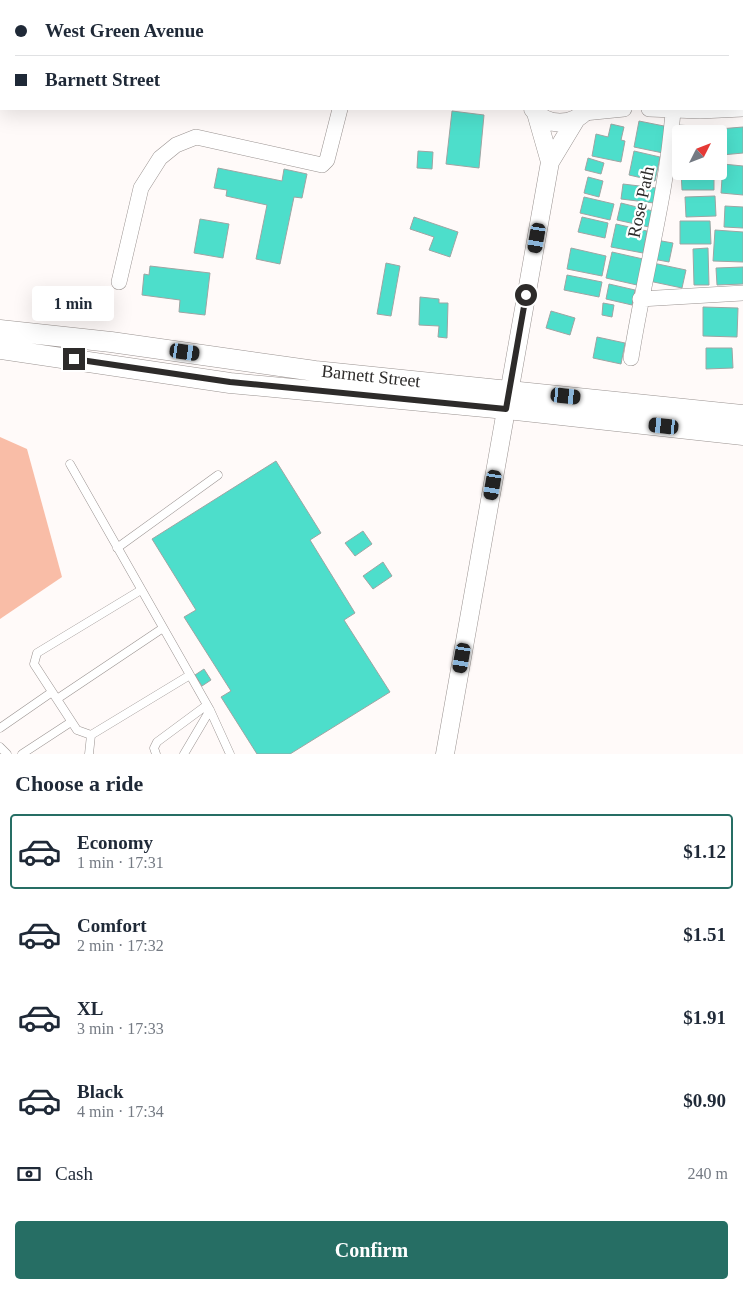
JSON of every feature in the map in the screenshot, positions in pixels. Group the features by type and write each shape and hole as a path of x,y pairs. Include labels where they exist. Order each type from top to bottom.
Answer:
{"main road":[{"name":"Barnett Street","path":"0,330 110,342 743,435"},
{"name":"Barnett Street","path":"0,349 230,382 743,415"}],"street":[{"path":"119,282 141,188 160,158 176,145 196,137 322,165 327,160 340,110"},
{"path":"534,111 555,123 583,113 614,110"},
{"path":"662,110 708,110"},
{"path":"534,111 550,162"},
{"name":"Rose Path","path":"631,358 640,299 668,164 673,111"},
{"path":"445,754 550,162 583,113"},
{"path":"640,299 743,293"}],"lane":[{"path":"70,464 208,707 230,754"},
{"path":"118,548 218,474"},
{"path":"141,590 37,653 34,664 71,722 83,734 91,735 190,675"},
{"path":"57,699 163,628"},
{"path":"0,728 52,692"},
{"path":"156,754 154,748 157,742 208,707"},
{"path":"184,754 208,707"},
{"path":"22,754 71,722"},
{"path":"89,754 91,735"},
{"path":"0,747 8,754"}],"shaded area":[{"path":"0,437 27,449 62,577 0,619"}],"building":[{"path":"452,111 484,115 479,168 446,164"},
{"path":"639,121 669,127 663,153 634,147"},
{"path":"611,124 624,127 621,140 625,141 621,162 592,156 596,134 608,137"},
{"path":"743,127 743,153 728,154 728,128"},
{"path":"418,151 433,152 432,169 417,168"},
{"path":"634,151 660,157 655,181 629,175"},
{"path":"588,158 604,163 601,174 585,170"},
{"path":"728,164 743,166 743,195 721,193 722,180 728,180"},
{"path":"218,168 282,181 284,169 307,174 302,198 294,197 280,264 256,259 267,205 226,196 227,190 214,188"},
{"path":"588,177 603,181 599,197 584,193"},
{"path":"681,180 714,180 714,190 682,190"},
{"path":"623,184 656,188 654,203 621,199"},
{"path":"715,196 716,216 686,217 685,197"},
{"path":"584,197 614,204 610,220 580,213"},
{"path":"621,203 653,211 649,227 617,220"},
{"path":"725,206 743,207 743,228 724,227"},
{"path":"414,217 458,232 450,257 429,250 434,237 410,229"},
{"path":"582,217 608,223 605,238 578,232"},
{"path":"200,219 229,224 223,258 194,253"},
{"path":"680,221 710,221 711,244 680,244"},
{"path":"616,224 647,231 643,253 611,247"},
{"path":"715,230 743,232 743,262 713,261"},
{"path":"656,240 673,243 669,262 653,259"},
{"path":"571,248 606,256 602,276 567,269"},
{"path":"708,248 709,285 694,285 693,249"},
{"path":"612,252 643,259 637,285 606,278"},
{"path":"386,263 400,266 391,316 377,314"},
{"path":"653,263 686,270 682,288 649,281"},
{"path":"150,266 210,273 205,315 179,312 180,300 142,295 144,274 149,275"},
{"path":"743,267 743,284 717,285 716,268"},
{"path":"567,275 602,282 599,297 564,290"},
{"path":"609,284 635,290 632,305 606,299"},
{"path":"420,297 439,299 439,303 448,303 447,338 438,337 439,326 419,325"},
{"path":"603,303 614,305 612,317 602,315"},
{"path":"703,307 738,308 737,337 703,336"},
{"path":"551,311 575,318 570,335 546,328"},
{"path":"597,337 625,343 621,364 593,358"},
{"path":"706,348 732,348 733,368 706,369"},
{"path":"276,461 321,533 310,540 355,613 344,620 390,692 290,754 257,754 221,697 231,691 184,617 196,610 152,539"},
{"path":"363,531 372,544 355,556 345,543"},
{"path":"383,562 392,576 373,589 363,576"},
{"path":"204,669 211,680 202,686 195,675"}],"route":[{"path":"74,359 230,382 506,409 526,295"}]}
